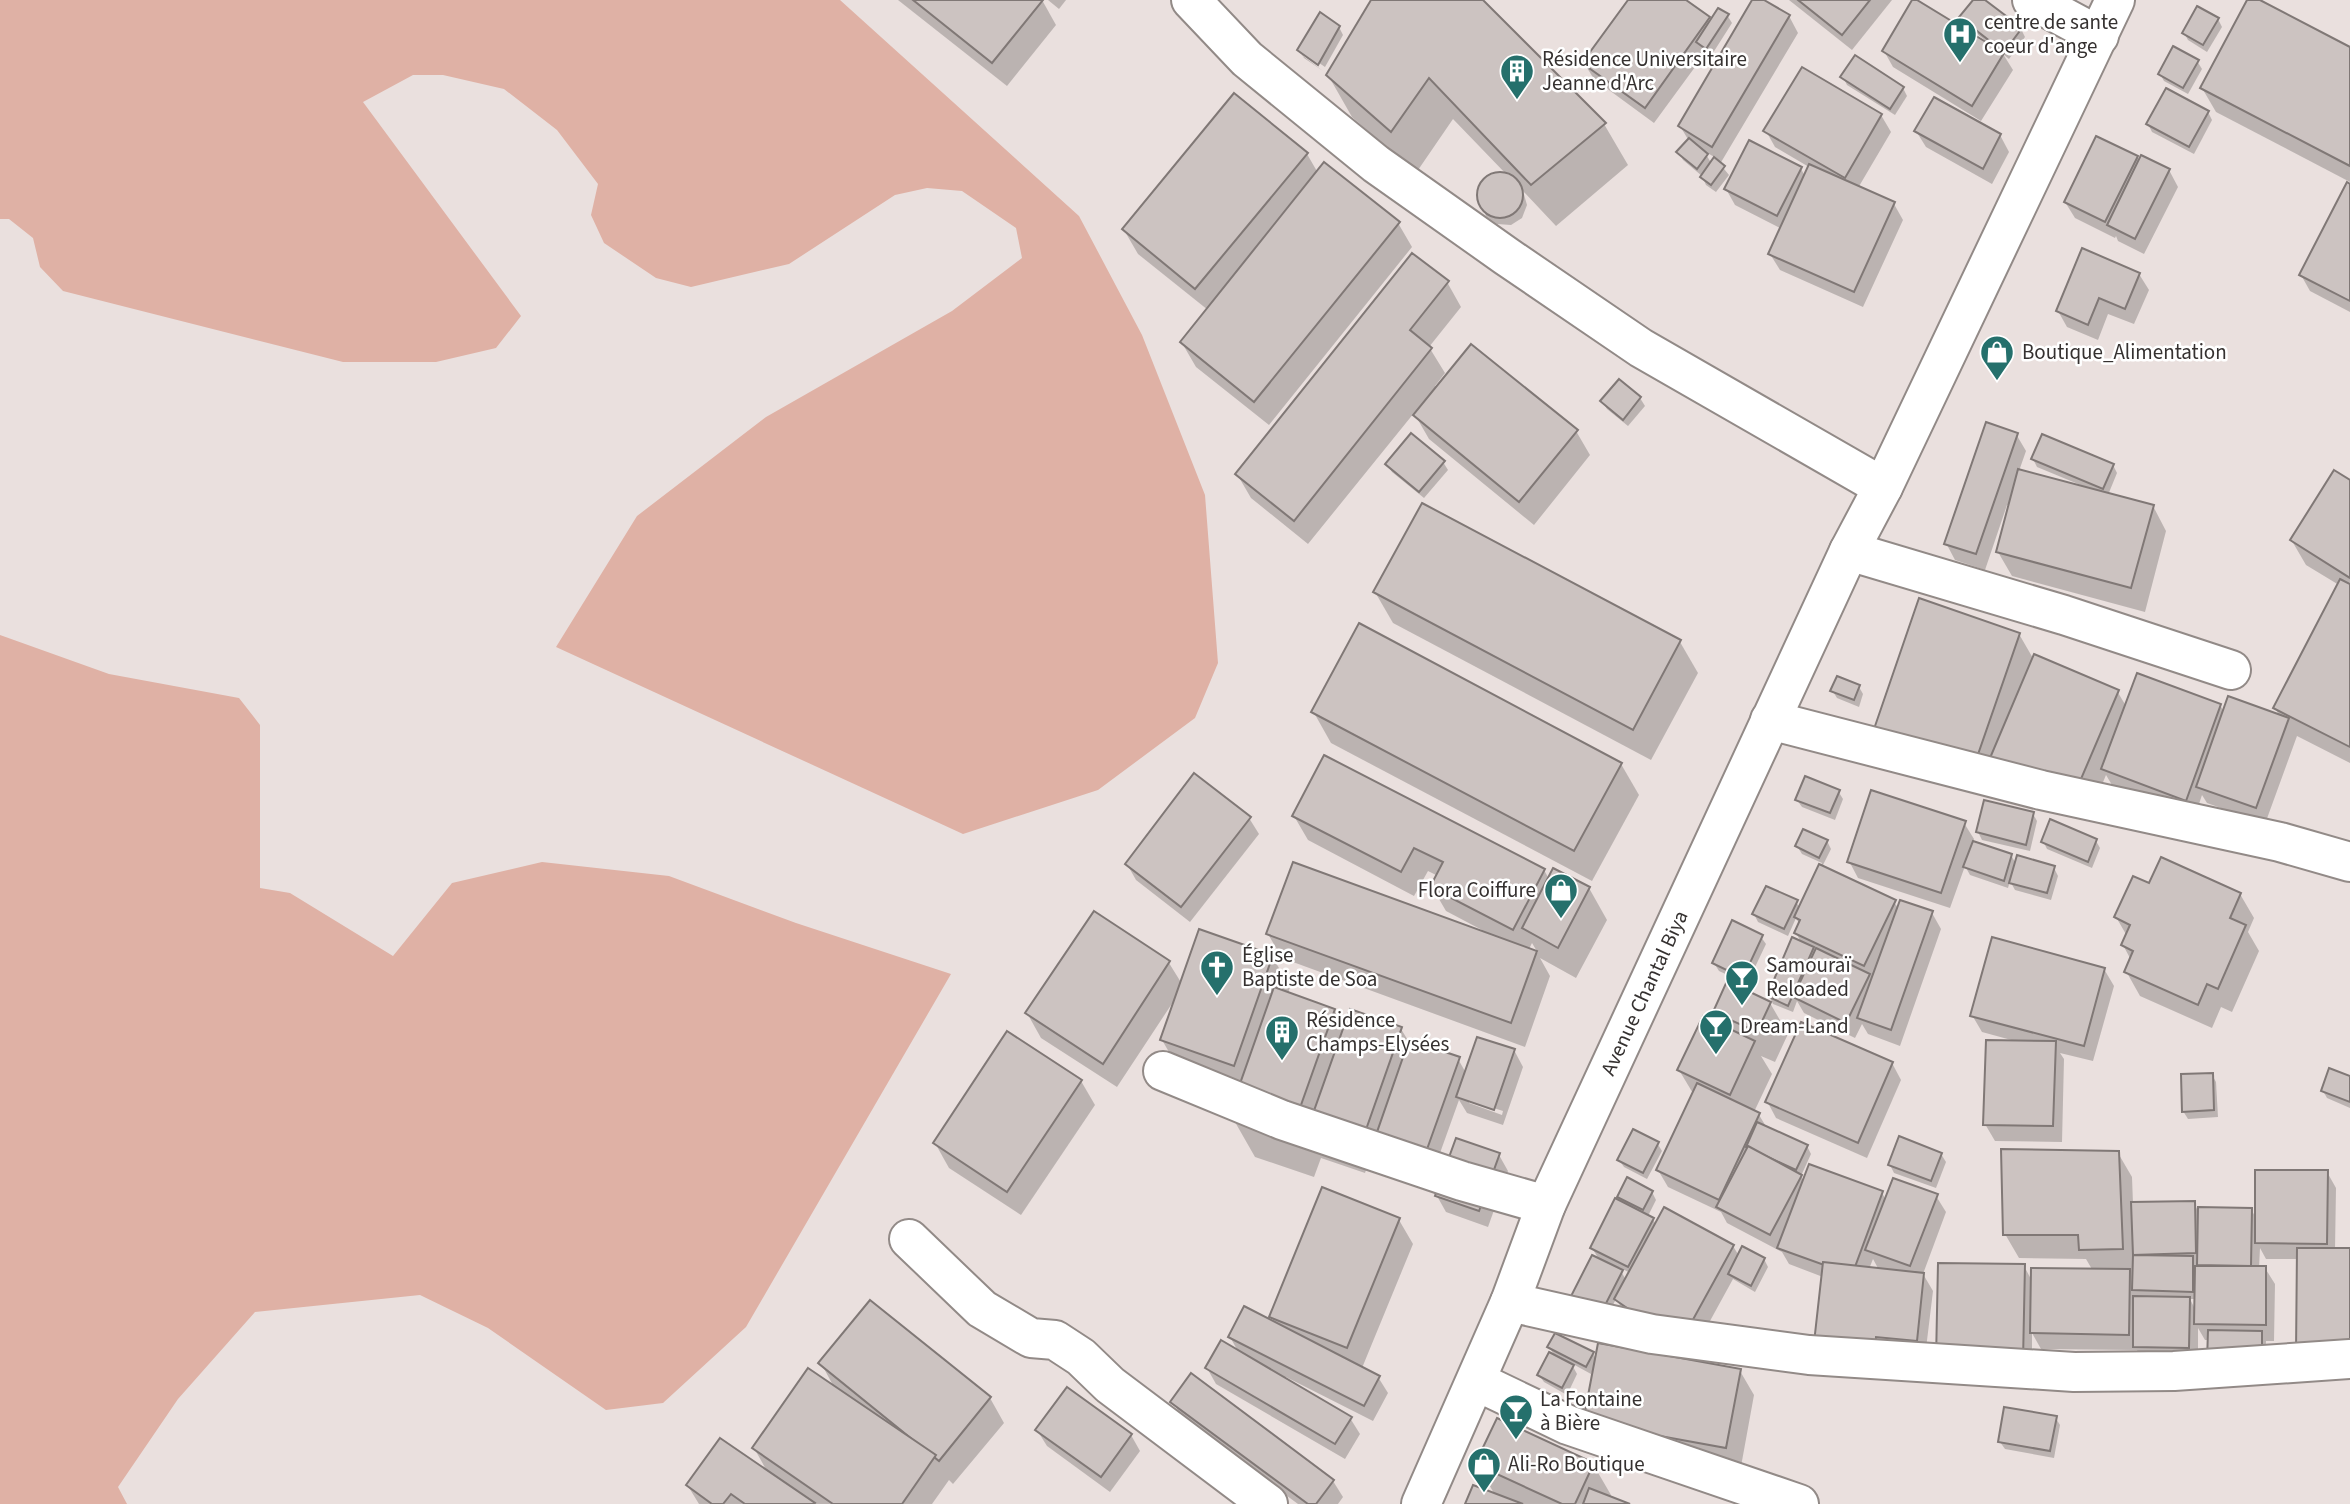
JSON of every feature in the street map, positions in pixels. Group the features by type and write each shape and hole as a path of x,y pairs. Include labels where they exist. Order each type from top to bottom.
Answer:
{"street":[{"path":"1191,0 1247,59 1376,164 1506,256 1642,348 1883,487"},
{"path":"2032,0 2099,36"},
{"name":"Avenue Chantal Biya","path":"1420,1504 1510,1302 1546,1205 1770,720 2115,0"},
{"path":"1849,551 2063,615 2231,670"},
{"path":"1770,720 2041,790 2280,842 2350,862"},
{"path":"1163,1071 1282,1120 1462,1181 1546,1205"},
{"path":"909,1238 982,1309 1031,1338 1055,1340 1081,1357 1110,1385 1268,1504"},
{"path":"1510,1302 1652,1334 1809,1355 2074,1372 2174,1371 2350,1359"},
{"path":"1476,1381 1568,1425 1799,1504"}],"shaded area":[{"path":"0,0 840,0 1079,216 1142,335 1205,495 1218,663 1195,718 1098,790 963,834 556,647 637,516 766,417 952,311 1022,258 1016,228 962,191 927,188 895,195 789,264 691,287 656,278 604,243 591,215 598,184 557,130 504,89 443,75 413,75 363,102 521,316 496,348 436,362 343,362 63,291 40,267 33,238 9,219 0,219"},
{"path":"0,635 109,674 239,698 260,725 260,888 290,893 393,956 452,883 542,862 669,876 796,923 951,974 746,1327 663,1403 606,1410 488,1328 420,1295 255,1312 178,1399 118,1487 127,1504 0,1504"}],"building":[{"path":"913,0 1043,0 992,63"},
{"name":"Résidence Universitaire Jeanne d'Arc","path":"1371,0 1483,0 1606,123 1531,185 1429,78 1391,132 1326,75"},
{"path":"1628,0 1686,0 1710,17 1645,108 1582,63"},
{"path":"1752,0 1764,0 1790,15 1712,147 1678,126"},
{"path":"1798,0 1870,0 1842,35"},
{"path":"1912,0 1917,0 2004,53 1972,106 1882,51"},
{"path":"1973,0 1985,0 2022,28 2004,52 1959,17"},
{"path":"2247,0 2260,0 2350,47 2350,166 2200,88"},
{"path":"2197,6 2219,18 2203,45 2182,33"},
{"path":"1718,8 1729,14 1706,49 1696,42"},
{"path":"1320,12 1340,26 1318,65 1297,50"},
{"path":"2173,46 2199,60 2183,88 2158,74"},
{"path":"1855,55 1904,87 1890,109 1840,77"},
{"path":"1802,67 1882,114 1845,178 1763,131"},
{"path":"2166,88 2209,111 2189,147 2146,124"},
{"path":"1234,93 1308,153 1195,289 1122,229"},
{"path":"1934,97 2001,134 1983,169 1914,131"},
{"path":"2096,136 2138,156 2105,222 2064,202"},
{"path":"1689,138 1708,154 1697,169 1676,152"},
{"path":"1749,140 1802,167 1777,216 1724,189"},
{"path":"2141,155 2170,169 2135,239 2107,225"},
{"path":"1714,157 1725,166 1711,185 1700,177"},
{"path":"1324,162 1400,222 1254,402 1180,342"},
{"path":"1809,164 1895,202 1854,292 1768,254"},
{"path":"1500,172 1516,179 1523,195 1516,211 1500,218 1484,211 1477,195 1484,179"},
{"path":"2347,182 2350,184 2350,301 2299,275"},
{"path":"2082,248 2140,273 2125,309 2099,298 2088,325 2056,311"},
{"path":"1412,253 1449,281 1410,330 1432,348 1294,521 1235,474"},
{"path":"1471,344 1578,430 1519,502 1413,415"},
{"path":"1619,379 1641,397 1623,420 1600,401"},
{"path":"1986,422 2018,433 1976,554 1944,544"},
{"path":"1411,433 1445,461 1419,492 1385,464"},
{"path":"2042,434 2114,464 2103,489 2031,459"},
{"path":"2018,469 2154,505 2131,588 1996,552"},
{"path":"2334,470 2350,480 2350,578 2290,540"},
{"path":"1422,503 1681,640 1633,730 1373,592"},
{"path":"2340,579 2350,584 2350,747 2273,708"},
{"path":"1919,598 2020,633 1975,763 1874,729"},
{"path":"1359,623 1622,763 1574,851 1311,712"},
{"path":"2034,654 2119,690 2075,793 1990,758"},
{"path":"2137,673 2221,704 2186,801 2101,769"},
{"path":"1837,676 1860,685 1854,700 1830,691"},
{"path":"2228,696 2289,718 2256,808 2196,787"},
{"path":"1324,755 1545,869 1513,930 1430,887 1443,862 1414,848 1401,872 1292,816"},
{"path":"1194,773 1251,817 1181,907 1125,864"},
{"path":"1805,776 1840,790 1830,813 1795,800"},
{"path":"1871,790 1966,821 1941,893 1847,862"},
{"path":"1984,800 2034,812 2026,845 1976,832"},
{"path":"2050,819 2097,839 2088,862 2041,842"},
{"path":"1803,829 1828,840 1819,858 1795,846"},
{"path":"1973,841 2012,854 2004,881 1963,867"},
{"path":"2017,855 2055,866 2047,893 2009,883"},
{"path":"2161,857 2241,893 2230,918 2246,925 2218,989 2207,984 2198,1005 2124,972 2133,951 2121,945 2130,925 2114,917 2133,876 2149,883"},
{"path":"1293,862 1537,951 1511,1023 1266,934"},
{"path":"1819,864 1896,900 1864,966 1794,933 1800,920 1794,917"},
{"path":"1553,868 1590,887 1558,948 1522,928"},
{"path":"1766,886 1798,900 1784,929 1752,914"},
{"path":"1900,900 1933,911 1891,1030 1857,1018"},
{"path":"1094,911 1170,961 1103,1064 1025,1013"},
{"path":"1732,920 1763,935 1743,978 1712,963"},
{"name":"Église Baptiste de Soa","path":"1199,929 1273,955 1234,1066 1160,1040"},
{"path":"1792,937 1814,947 1788,1006 1767,996"},
{"path":"1992,937 2105,968 2084,1046 1970,1016"},
{"path":"1816,948 1870,974 1846,1023 1793,997"},
{"name":"Samouraï Reloaded","path":"1727,981 1771,1002 1757,1032 1713,1012"},
{"name":"Résidence Champs-Elysées","path":"1274,987 1335,1009 1290,1136 1229,1115"},
{"path":"1350,1009 1402,1027 1356,1158 1304,1139"},
{"name":"Dream-Land","path":"1703,1016 1755,1041 1730,1095 1677,1070"},
{"path":"1801,1022 1893,1062 1858,1143 1765,1102"},
{"path":"1007,1031 1082,1080 1007,1192 933,1143"},
{"path":"1477,1037 1515,1049 1494,1110 1456,1097"},
{"path":"1409,1040 1460,1057 1426,1152 1376,1135"},
{"path":"1986,1040 2056,1041 2053,1126 1983,1125"},
{"path":"2329,1068 2350,1076 2350,1102 2321,1091"},
{"path":"2213,1073 2214,1110 2182,1112 2181,1074"},
{"path":"1697,1083 1760,1113 1719,1200 1656,1170"},
{"path":"1757,1122 1808,1145 1796,1170 1746,1147"},
{"path":"1633,1129 1659,1142 1643,1173 1617,1160"},
{"path":"1899,1136 1942,1153 1931,1181 1888,1165"},
{"path":"1456,1138 1500,1153 1479,1211 1435,1196"},
{"path":"1748,1146 1802,1175 1770,1235 1716,1207"},
{"path":"2001,1149 2119,1151 2123,1249 2079,1250 2078,1235 2003,1235"},
{"path":"1809,1164 1883,1191 1852,1275 1777,1248"},
{"path":"2255,1170 2328,1170 2327,1244 2255,1243"},
{"path":"1627,1177 1653,1191 1643,1210 1617,1197"},
{"path":"1893,1178 1938,1194 1910,1266 1865,1250"},
{"path":"1322,1187 1400,1218 1347,1348 1269,1317"},
{"path":"1615,1198 1654,1218 1628,1267 1590,1248"},
{"path":"2195,1201 2196,1253 2133,1255 2131,1202"},
{"path":"1664,1207 1734,1245 1690,1325 1646,1321 1614,1299"},
{"path":"2198,1207 2252,1208 2251,1266 2197,1265"},
{"path":"1742,1246 1765,1258 1751,1286 1728,1274"},
{"path":"2297,1248 2350,1248 2350,1353 2296,1352"},
{"path":"1592,1255 1623,1270 1598,1319 1567,1304"},
{"path":"2133,1255 2193,1256 2193,1292 2132,1290"},
{"path":"1823,1262 1924,1273 1917,1341 1876,1337 1875,1350 1814,1343"},
{"path":"1938,1263 2025,1264 2023,1361 1936,1360"},
{"path":"2195,1266 2266,1266 2266,1325 2194,1324"},
{"path":"2031,1268 2130,1269 2129,1335 2030,1333"},
{"path":"2133,1296 2190,1297 2189,1348 2133,1347"},
{"path":"870,1300 991,1397 939,1461 818,1363"},
{"path":"1244,1306 1380,1376 1364,1406 1228,1337"},
{"path":"2208,1330 2262,1331 2262,1362 2207,1362"},
{"path":"1555,1333 1594,1352 1586,1367 1547,1347"},
{"path":"1221,1340 1352,1417 1335,1444 1205,1368"},
{"path":"1598,1343 1741,1369 1726,1448 1583,1422"},
{"path":"1549,1352 1574,1365 1562,1388 1537,1375"},
{"path":"808,1368 936,1455 902,1504 833,1504 752,1448"},
{"path":"1191,1373 1334,1480 1316,1504 1308,1504 1170,1402"},
{"path":"1067,1387 1132,1434 1101,1477 1035,1430"},
{"path":"2004,1407 2057,1416 2050,1451 1998,1442"},
{"name":"La Fontaine à Bière","path":"1497,1418 1594,1463 1575,1504 1562,1504 1475,1464"},
{"path":"720,1438 815,1503 745,1504 731,1494 723,1504 712,1504 686,1485"},
{"name":"Ali-Ro Boutique","path":"1473,1485 1523,1504 1465,1504"},
{"path":"1589,1488 1630,1504 1583,1504"}],"place":[{"name":"centre de sante coeur d'ange","path":"1960,64"},
{"name":"Résidence Universitaire Jeanne d'Arc","path":"1517,101"},
{"name":"Boutique_Alimentation","path":"1997,382"},
{"name":"Flora Coiffure","path":"1561,920"},
{"name":"Église Baptiste de Soa","path":"1217,997"},
{"name":"Samouraï Reloaded","path":"1742,1007"},
{"name":"Dream-Land","path":"1716,1056"},
{"name":"Résidence Champs-Elysées","path":"1282,1062"},
{"name":"La Fontaine à Bière","path":"1516,1441"},
{"name":"Ali-Ro Boutique","path":"1484,1494"}]}
